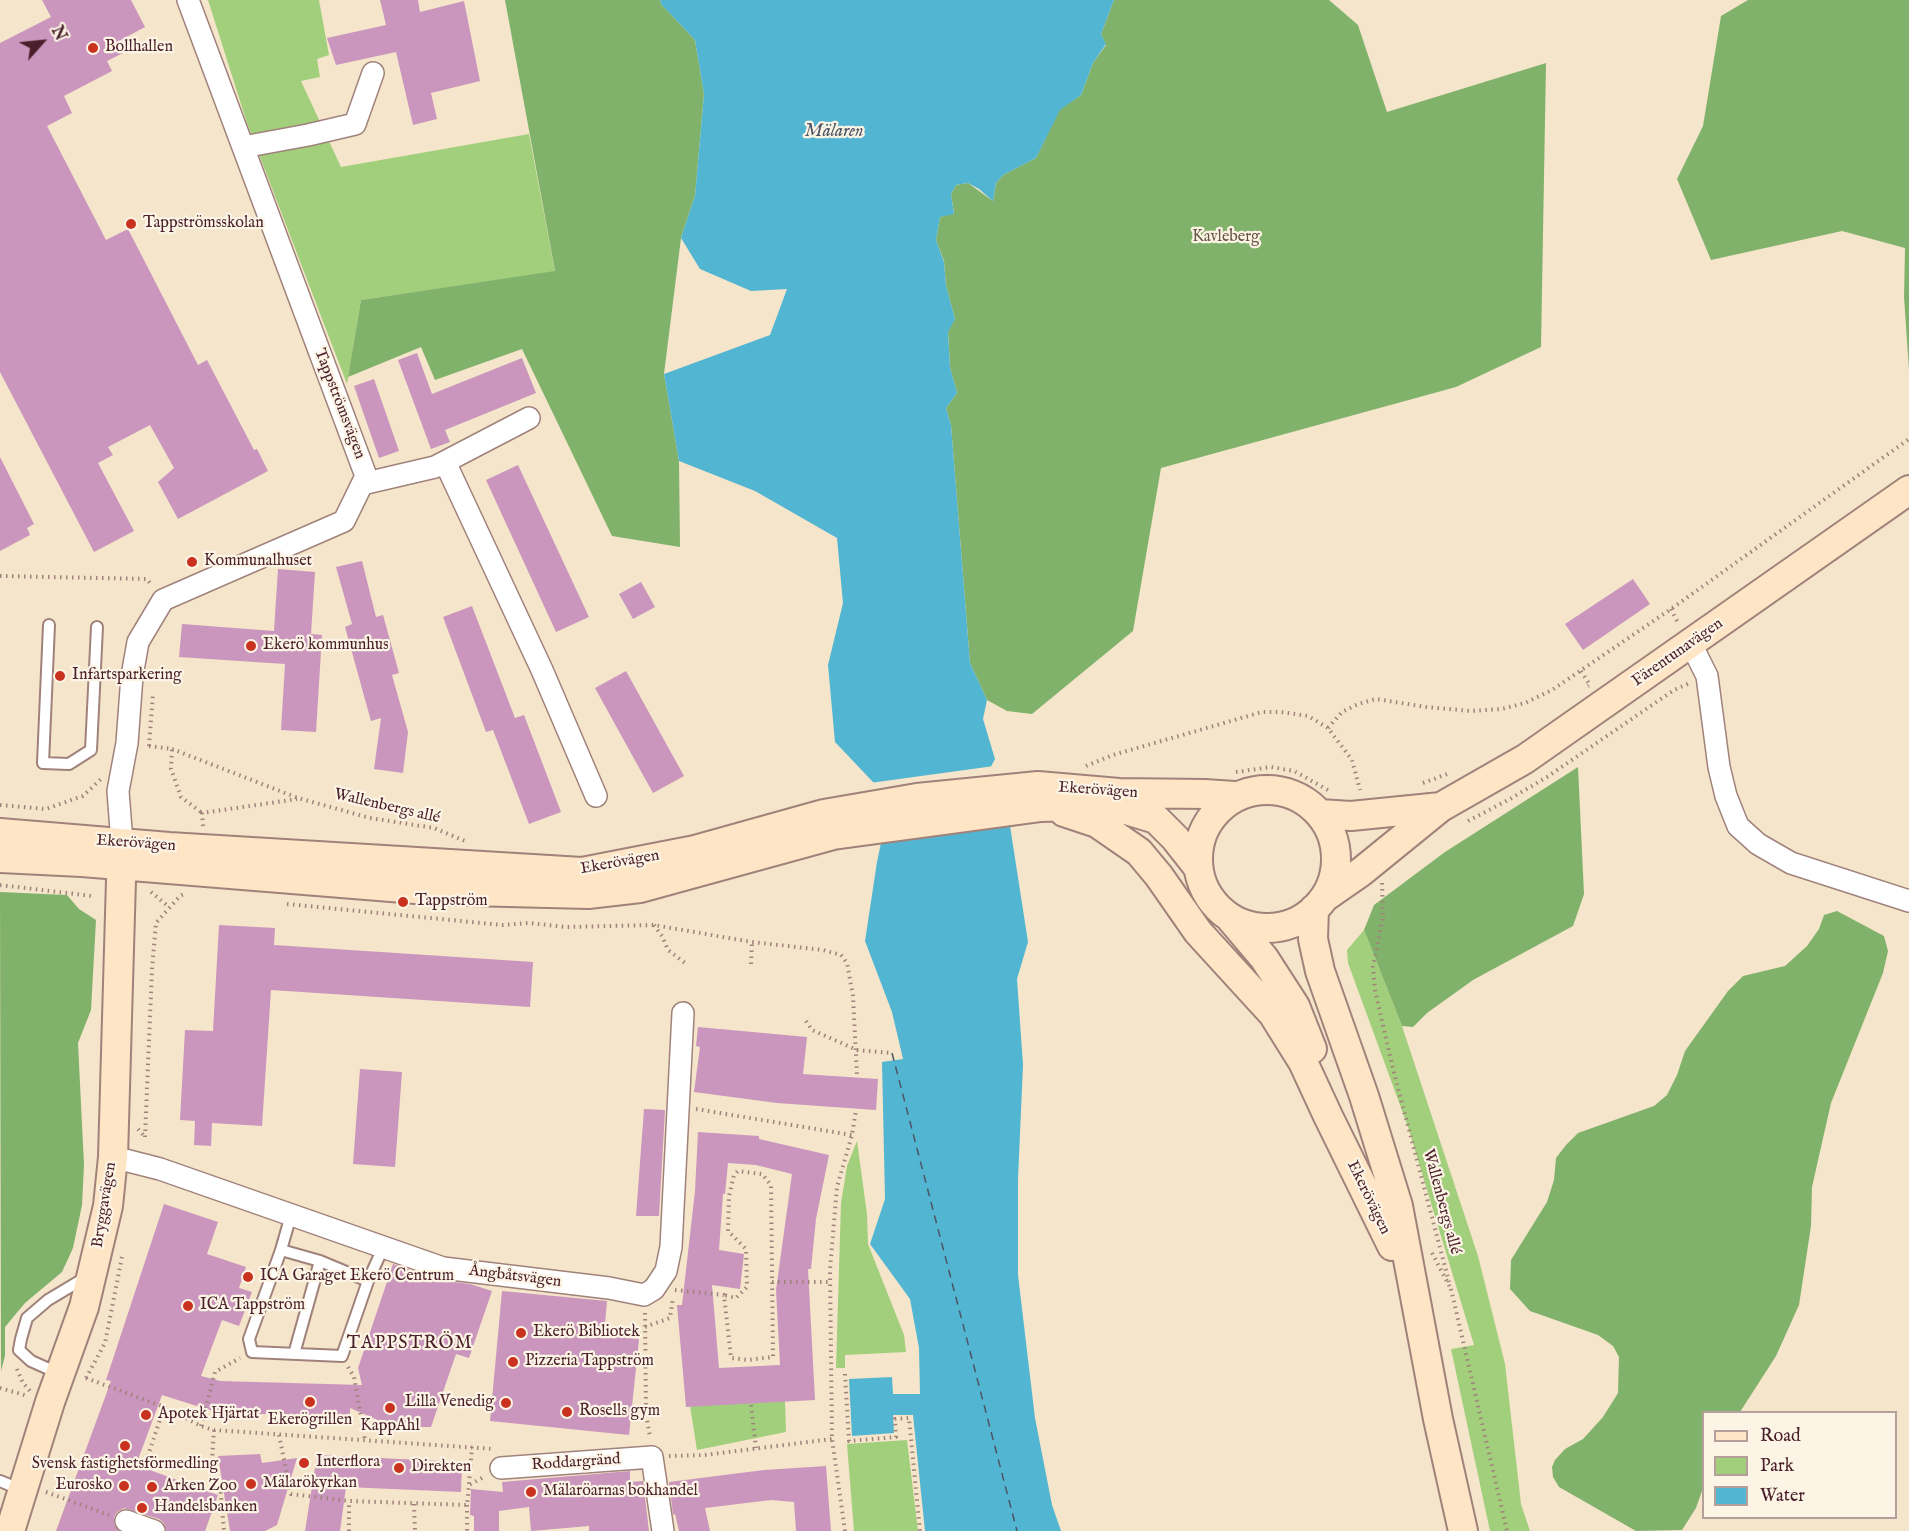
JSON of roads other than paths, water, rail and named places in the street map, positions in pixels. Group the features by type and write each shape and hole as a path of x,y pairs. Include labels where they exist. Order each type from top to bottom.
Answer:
{"main road":[{"name":"Färentunavägen","path":"1320,903 1441,807 1525,759 1909,490"},
{"name":"Ekerövägen","path":"1042,800 1119,793 1205,794 1233,785"},
{"path":"1233,785 1278,790 1302,798 1325,802 1327,825 1335,843 1336,869 1320,903 1299,919 1272,928 1256,928 1231,919 1210,899 1202,884 1197,866 1198,848 1207,823 1233,785"},
{"name":"Ekerövägen","path":"0,833 122,854 428,890 588,894 640,888 706,858 824,814 917,798 1042,800 1110,805 1156,819 1175,838 1197,866"},
{"name":"Ekerövägen","path":"1042,800 1097,823 1139,852 1159,876 1198,932 1273,1014 1303,1062 1392,1246"},
{"name":"Färentunavägen","path":"1325,802 1351,816 1441,807"},
{"name":"Ekerövägen","path":"0,858 122,854"},
{"name":"Bryggavägen","path":"10,1531 50,1402 74,1376 84,1307 108,1206 113,1157 122,854"},
{"name":"Ekerövägen","path":"1320,903 1313,939 1320,971 1364,1096 1398,1206 1438,1419 1463,1531"},
{"name":"Ekerövägen","path":"1231,919 1264,958 1295,1006 1392,1246 1438,1419"}],"street":[{"name":"Tappströmsvägen","path":"122,854 118,791 127,743 132,676 138,642 163,600 344,521 366,476 188,0"},
{"path":"243,147 355,124 373,73"},
{"path":"362,484 435,467 529,418"},
{"path":"445,462 542,670 596,796"},
{"path":"1691,644 1707,676 1719,767 1726,796 1738,826 1758,844 1791,863 1909,901"},
{"name":"Ångbåtsvägen","path":"113,1157 160,1169 443,1268 649,1292 666,1271 671,1247 683,1013"},
{"name":"Roddargränd","path":"503,1458 652,1457 663,1531"},
{"path":"126,1521 154,1531"}],"lane":[{"path":"49,625 43,764 69,764 91,750 97,627"},
{"path":"291,1215 249,1339 252,1352 342,1356 368,1281 383,1248"},
{"path":"281,1250 320,1261 368,1281"},
{"path":"294,1354 320,1261"},
{"path":"74,1376 31,1361 19,1350 27,1318 48,1300 93,1272"}],"water":[{"name":"Mälaren","path":"660,0 1114,0 1101,34 1106,44 1093,63 1081,95 1060,110 1036,158 1003,175 996,183 993,201 968,183 956,185 951,194 954,214 940,217 936,240 944,262 946,286 955,319 948,332 950,367 957,393 946,408 951,425 970,663 987,700 983,719 995,759 974,798 996,820 1010,826 1028,942 1017,979 1023,1065 1018,1179 1018,1275 1035,1418 1052,1505 1061,1531 925,1531 913,1415 893,1415 894,1433 852,1436 849,1379 892,1377 893,1394 920,1394 919,1348 910,1299 870,1244 885,1199 882,1062 903,1059 892,1012 865,941 877,862 890,800 835,742 828,665 843,603 837,538 755,491 679,461 664,374 770,335 787,289 751,291 700,269 681,238 695,196 704,94 695,40 661,4"}],"place":[{"name":"Bollhallen","path":"93,48"},
{"name":"Tappströmsskolan","path":"131,224"},
{"name":"Kommunalhuset","path":"192,562"},
{"name":"Ekerö kommunhus","path":"251,646"},
{"name":"Infartsparkering","path":"60,676"},
{"name":"Tappström","path":"403,902"},
{"name":"ICA Garaget Ekerö Centrum","path":"248,1277"},
{"name":"ICA Tappström","path":"188,1306"},
{"name":"Ekerö Bibliotek","path":"521,1333"},
{"name":"Pizzeria Tappström","path":"513,1362"},
{"name":"Ekerögrillen","path":"310,1402"},
{"name":"Lilla Venedig","path":"506,1403"},
{"name":"KappAhl","path":"390,1408"},
{"name":"Rosells gym","path":"567,1412"},
{"name":"Apotek Hjärtat","path":"146,1415"},
{"name":"Svensk fastighetsförmedling","path":"125,1446"},
{"name":"Interflora","path":"304,1463"},
{"name":"Direkten","path":"399,1468"},
{"name":"Mälarökyrkan","path":"251,1484"},
{"name":"Eurosko","path":"124,1486"},
{"name":"Arken Zoo","path":"152,1487"},
{"name":"Mälaröarnas bokhandel","path":"531,1492"},
{"name":"Handelsbanken","path":"142,1508"}],"district":[{"name":"TAPPSTRÖM","path":"410,1344"}],"park label":[{"name":"Kavleberg","path":"1226,238"}]}
